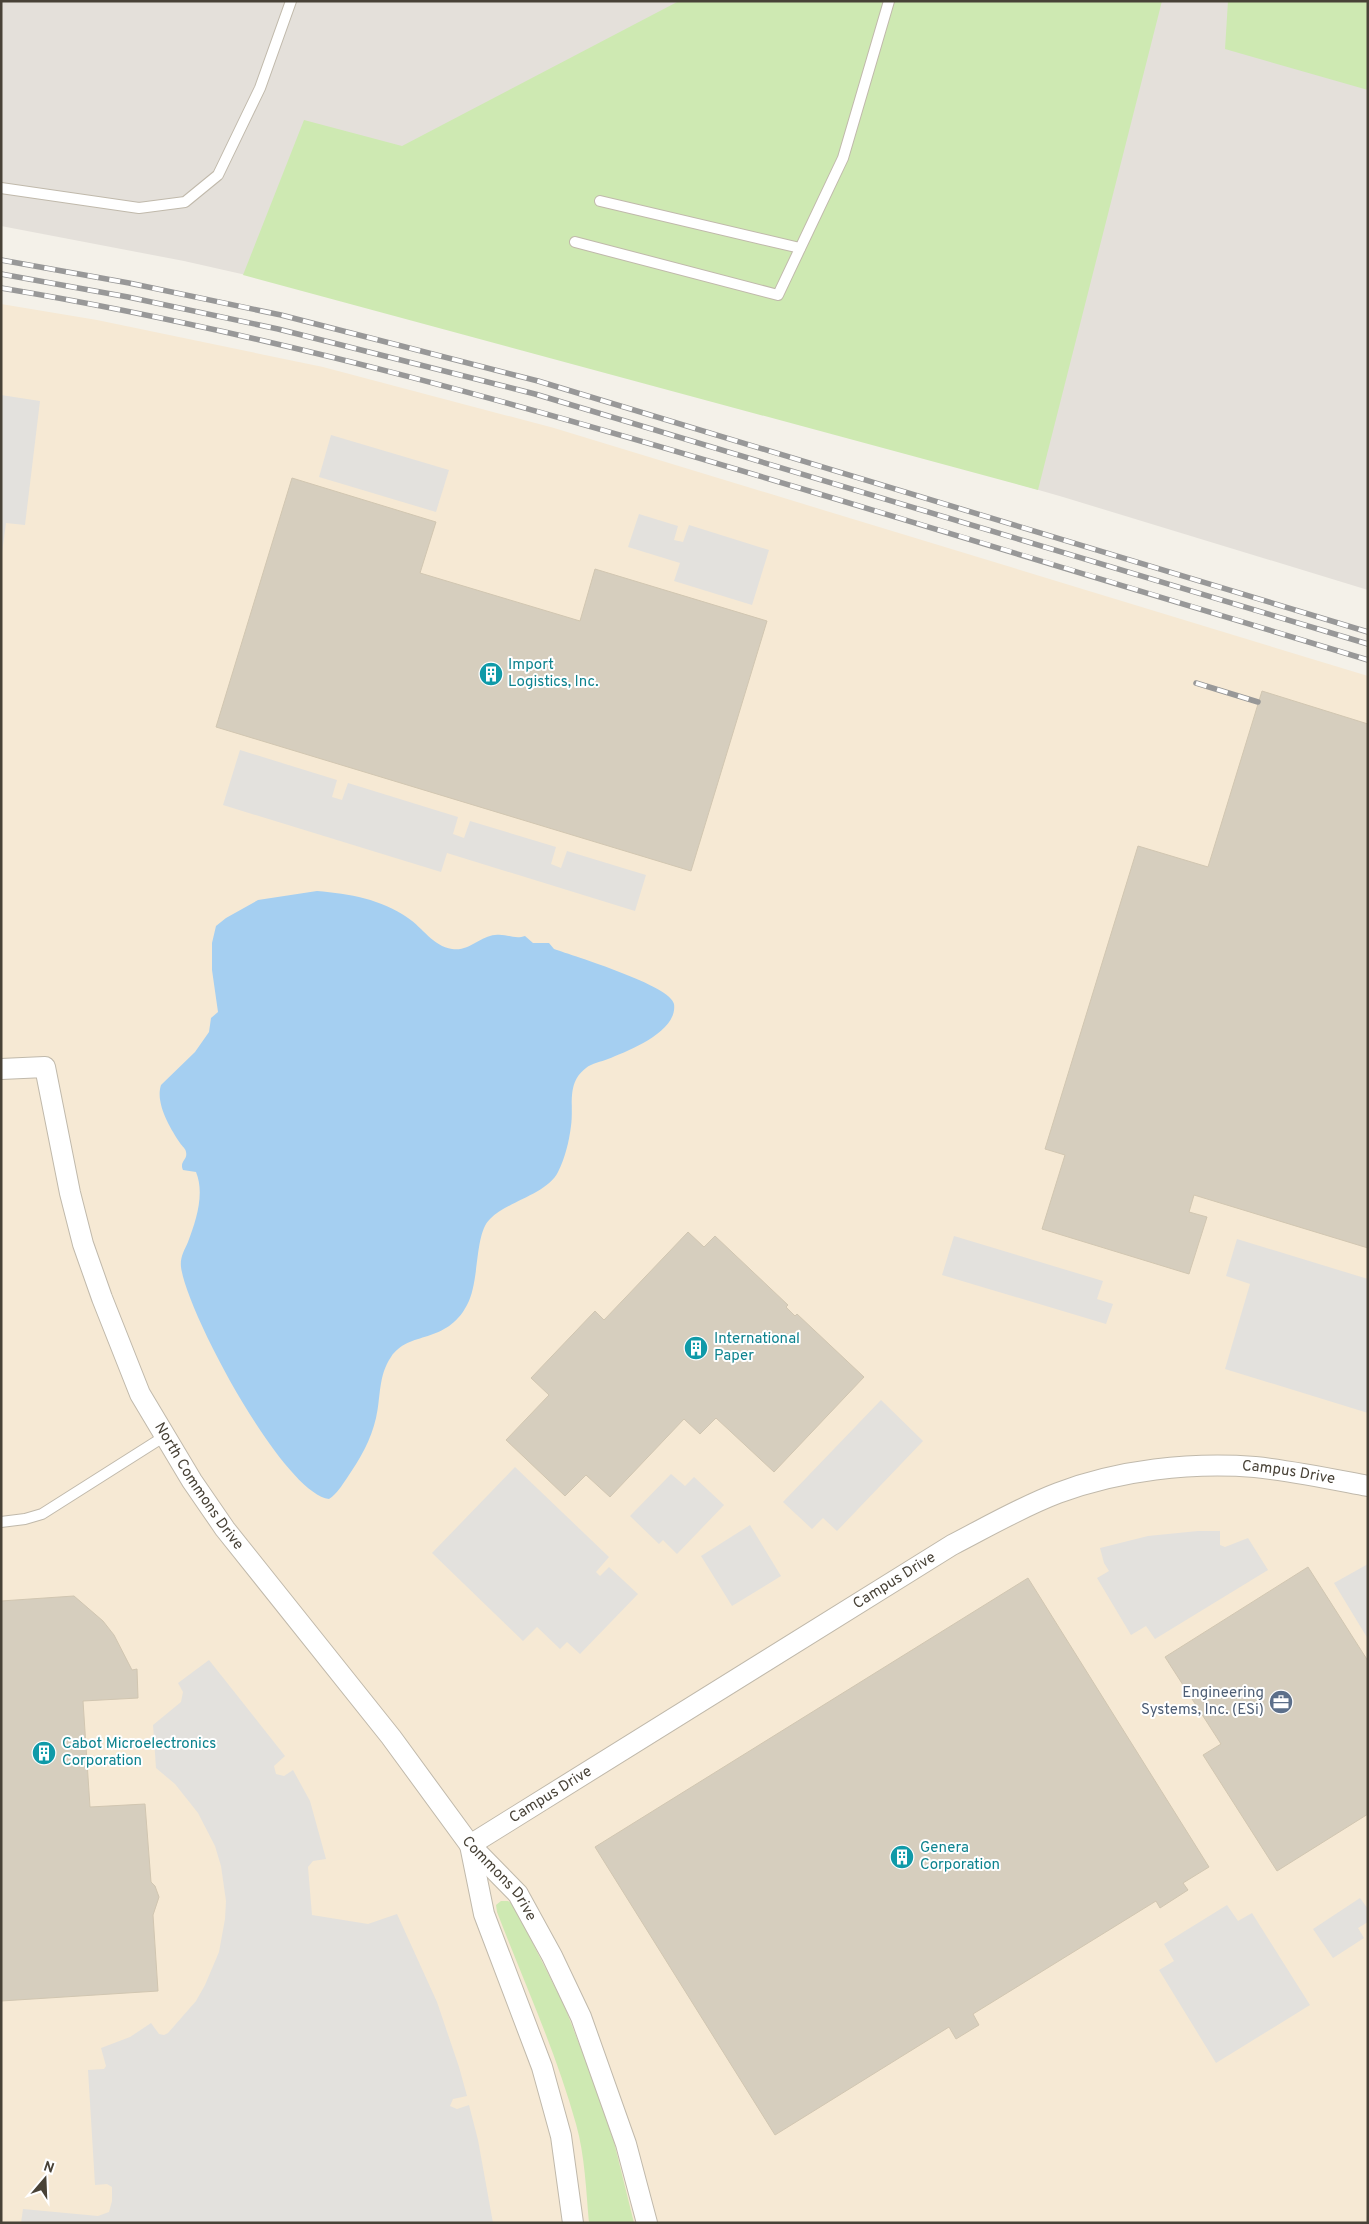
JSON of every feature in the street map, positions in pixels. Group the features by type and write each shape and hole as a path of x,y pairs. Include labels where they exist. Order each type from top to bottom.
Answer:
{"street":[{"name":"North Commons Drive","path":"1,1069 45,1067 70,1192 84,1244 102,1298 140,1394 192,1481 226,1529 391,1736 470,1845"},
{"name":"Campus Drive","path":"470,1845 952,1545 1017,1511 1058,1493 1090,1483 1143,1472 1193,1466 1256,1468 1368,1486"},
{"name":"Commons Drive","path":"470,1845 484,1914 542,2067 561,2136 573,2223"},
{"name":"Commons Drive","path":"470,1845 518,1894 552,1956 581,2017 626,2144 647,2223"}],"lane":[{"path":"1,188 139,208 185,202 218,175 260,88 291,1"},
{"path":"575,242 778,295 843,158 889,1"},
{"path":"600,201 800,248"},
{"path":"1,1522 25,1519 42,1514 166,1436"}],"shaded area":[{"path":"1,1 1368,1 1368,590 1063,497 546,349 370,303 184,261 1,226"},
{"path":"1,304 97,320 323,367 554,428 1368,676 1368,2223 1,2223"},
{"path":"1,395 40,401 25,525 6,523 1,560"},
{"path":"331,435 449,470 436,512 319,477"},
{"path":"639,514 678,526 674,540 683,542 689,525 769,550 752,605 674,581 680,563 628,547"},
{"path":"240,750 337,780 332,797 342,800 348,783 458,817 453,834 464,838 470,821 556,847 551,864 561,868 567,851 646,875 635,911 447,853 441,872 223,805"},
{"path":"954,1236 1103,1281 1097,1299 1113,1304 1106,1324 942,1275"},
{"path":"1237,1239 1368,1279 1368,1413 1225,1369 1250,1284 1226,1276"},
{"path":"881,1400 923,1441 837,1531 823,1518 812,1529 783,1502"},
{"path":"515,1467 609,1557 596,1572 600,1576 609,1567 638,1594 580,1654 567,1642 560,1649 537,1627 523,1641 432,1553"},
{"path":"671,1474 685,1486 694,1477 724,1505 677,1554 663,1540 659,1544 630,1516"},
{"path":"750,1525 781,1576 732,1606 701,1556"},
{"path":"1198,1531 1220,1531 1220,1545 1225,1547 1248,1538 1268,1570 1155,1639 1146,1626 1131,1635 1097,1578 1109,1571 1104,1563 1100,1548 1148,1536"},
{"path":"1368,1564 1368,1639 1334,1583"},
{"path":"209,1660 285,1756 274,1766 276,1774 284,1776 293,1770 310,1801 326,1859 313,1861 308,1867 312,1915 368,1924 397,1914 437,2002 459,2067 467,2096 453,2099 450,2106 457,2109 469,2105 478,2140 493,2223 21,2223 23,2209 98,2216 109,2212 112,2201 112,2187 107,2184 95,2185 88,2070 104,2069 106,2066 101,2048 130,2037 151,2023 159,2034 164,2035 168,2033 196,2001 219,1952 226,1901 221,1866 215,1846 198,1813 175,1784 156,1768 153,1725 181,1702 183,1692 178,1683"},
{"path":"1360,1898 1368,1909 1368,1922 1358,1928 1364,1938 1333,1958 1313,1929"},
{"path":"1227,1905 1238,1921 1252,1913 1310,2005 1216,2063 1159,1970 1174,1961 1164,1944"}],"green space":[{"path":"679,1 1162,1 1038,490 243,275 304,120 402,146"},
{"path":"1228,1 1368,1 1368,90 1225,49"},
{"path":"501,1901 508,1901 513,1904 564,2005 614,2142 634,2223 589,2223 583,2161 576,2124 549,2044 497,1912 496,1905"}],"water":[{"path":"317,891 353,896 387,906 408,918 434,941 452,949 464,948 484,938 499,935 525,936 533,943 549,943 554,949 621,972 657,989 669,997 674,1004 673,1014 660,1032 627,1051 591,1065 580,1074 573,1087 572,1118 568,1144 558,1172 553,1180 545,1186 498,1213 485,1226 481,1236 471,1295 458,1318 438,1332 408,1343 391,1357 384,1372 378,1410 368,1442 347,1478 337,1492 329,1499 310,1489 287,1467 240,1398 200,1322 187,1290 181,1267 183,1254 191,1234 200,1198 199,1180 196,1172 183,1170 182,1165 186,1157 186,1151 164,1115 160,1100 161,1085 195,1052 209,1032 211,1018 218,1012 212,970 212,943 216,926 226,918 258,900"}],"building":[{"name":"Import Logistics, Inc.","path":"292,478 436,522 420,573 580,621 595,569 767,621 691,871 216,727"},
{"path":"1262,691 1368,724 1368,1248 1194,1195 1189,1212 1207,1217 1189,1274 1042,1229 1065,1155 1045,1149 1138,846 1208,867"},
{"name":"International Paper","path":"688,1232 704,1247 715,1236 788,1305 786,1307 795,1316 797,1314 864,1377 774,1472 716,1418 700,1434 684,1419 610,1497 586,1475 565,1496 506,1440 549,1395 531,1378 595,1311 604,1320"},
{"name":"Engineering Systems, Inc. (ESi)","path":"1308,1567 1368,1661 1368,1814 1277,1871 1203,1755 1221,1744 1165,1657"},
{"name":"Genera Corporation","path":"1028,1578 1209,1867 1183,1883 1188,1890 1160,1908 1156,1901 973,2014 979,2025 956,2039 949,2027 775,2135 595,1847"},
{"name":"Cabot Microelectronics Corporation","path":"74,1596 103,1621 114,1635 132,1670 137,1669 138,1698 83,1701 90,1807 145,1804 151,1882 155,1886 159,1897 153,1915 158,1991 1,2001 1,1601"}],"railway":[{"path":"1,260 129,283 281,315 538,381 1368,632"},
{"path":"1,274 128,297 278,329 535,394 1368,644"},
{"path":"1,288 207,328 412,377 614,433 1368,660"},
{"path":"1196,683 1258,702"}],"place":[{"name":"Import Logistics, Inc.","path":"491,674"},
{"name":"International Paper","path":"696,1348"},
{"name":"Engineering Systems, Inc. (ESi)","path":"1281,1702"},
{"name":"Cabot Microelectronics Corporation","path":"44,1753"},
{"name":"Genera Corporation","path":"902,1857"}]}
